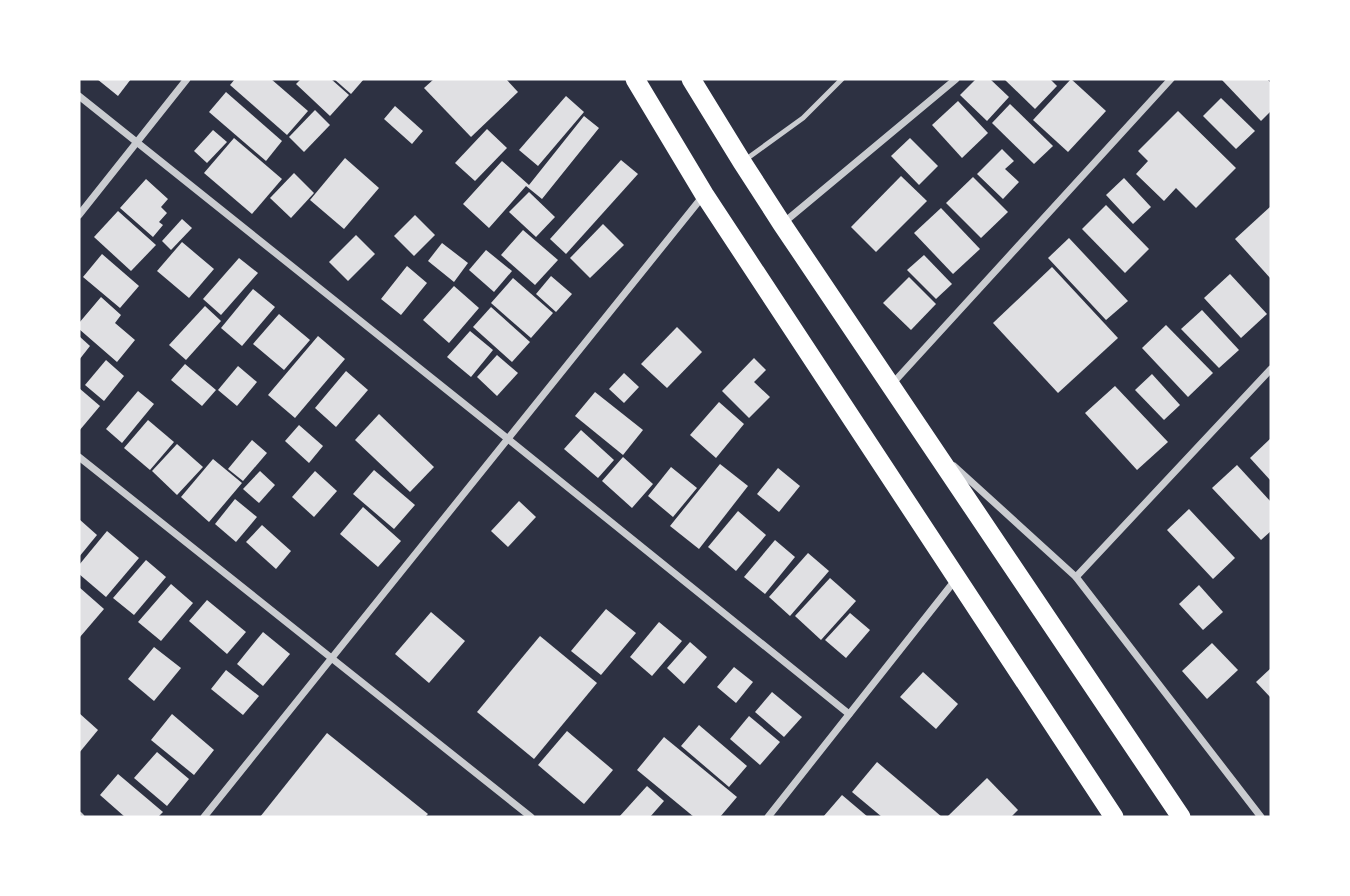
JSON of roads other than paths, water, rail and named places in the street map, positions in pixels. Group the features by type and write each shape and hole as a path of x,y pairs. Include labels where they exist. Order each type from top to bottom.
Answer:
{"highway":[{"path":"635,79 704,194 1114,817"},
{"path":"691,79 782,224 1181,817"}],"street":[{"path":"79,215 187,79"},
{"path":"782,224 956,79"},
{"path":"890,386 1171,79"},
{"path":"79,96 849,714"},
{"path":"204,817 704,194"},
{"path":"1076,577 1271,369"},
{"path":"933,446 1076,577 1261,817"},
{"path":"79,457 531,817"},
{"path":"768,817 957,577"}],"lane":[{"path":"742,162 803,118 842,79"}]}
